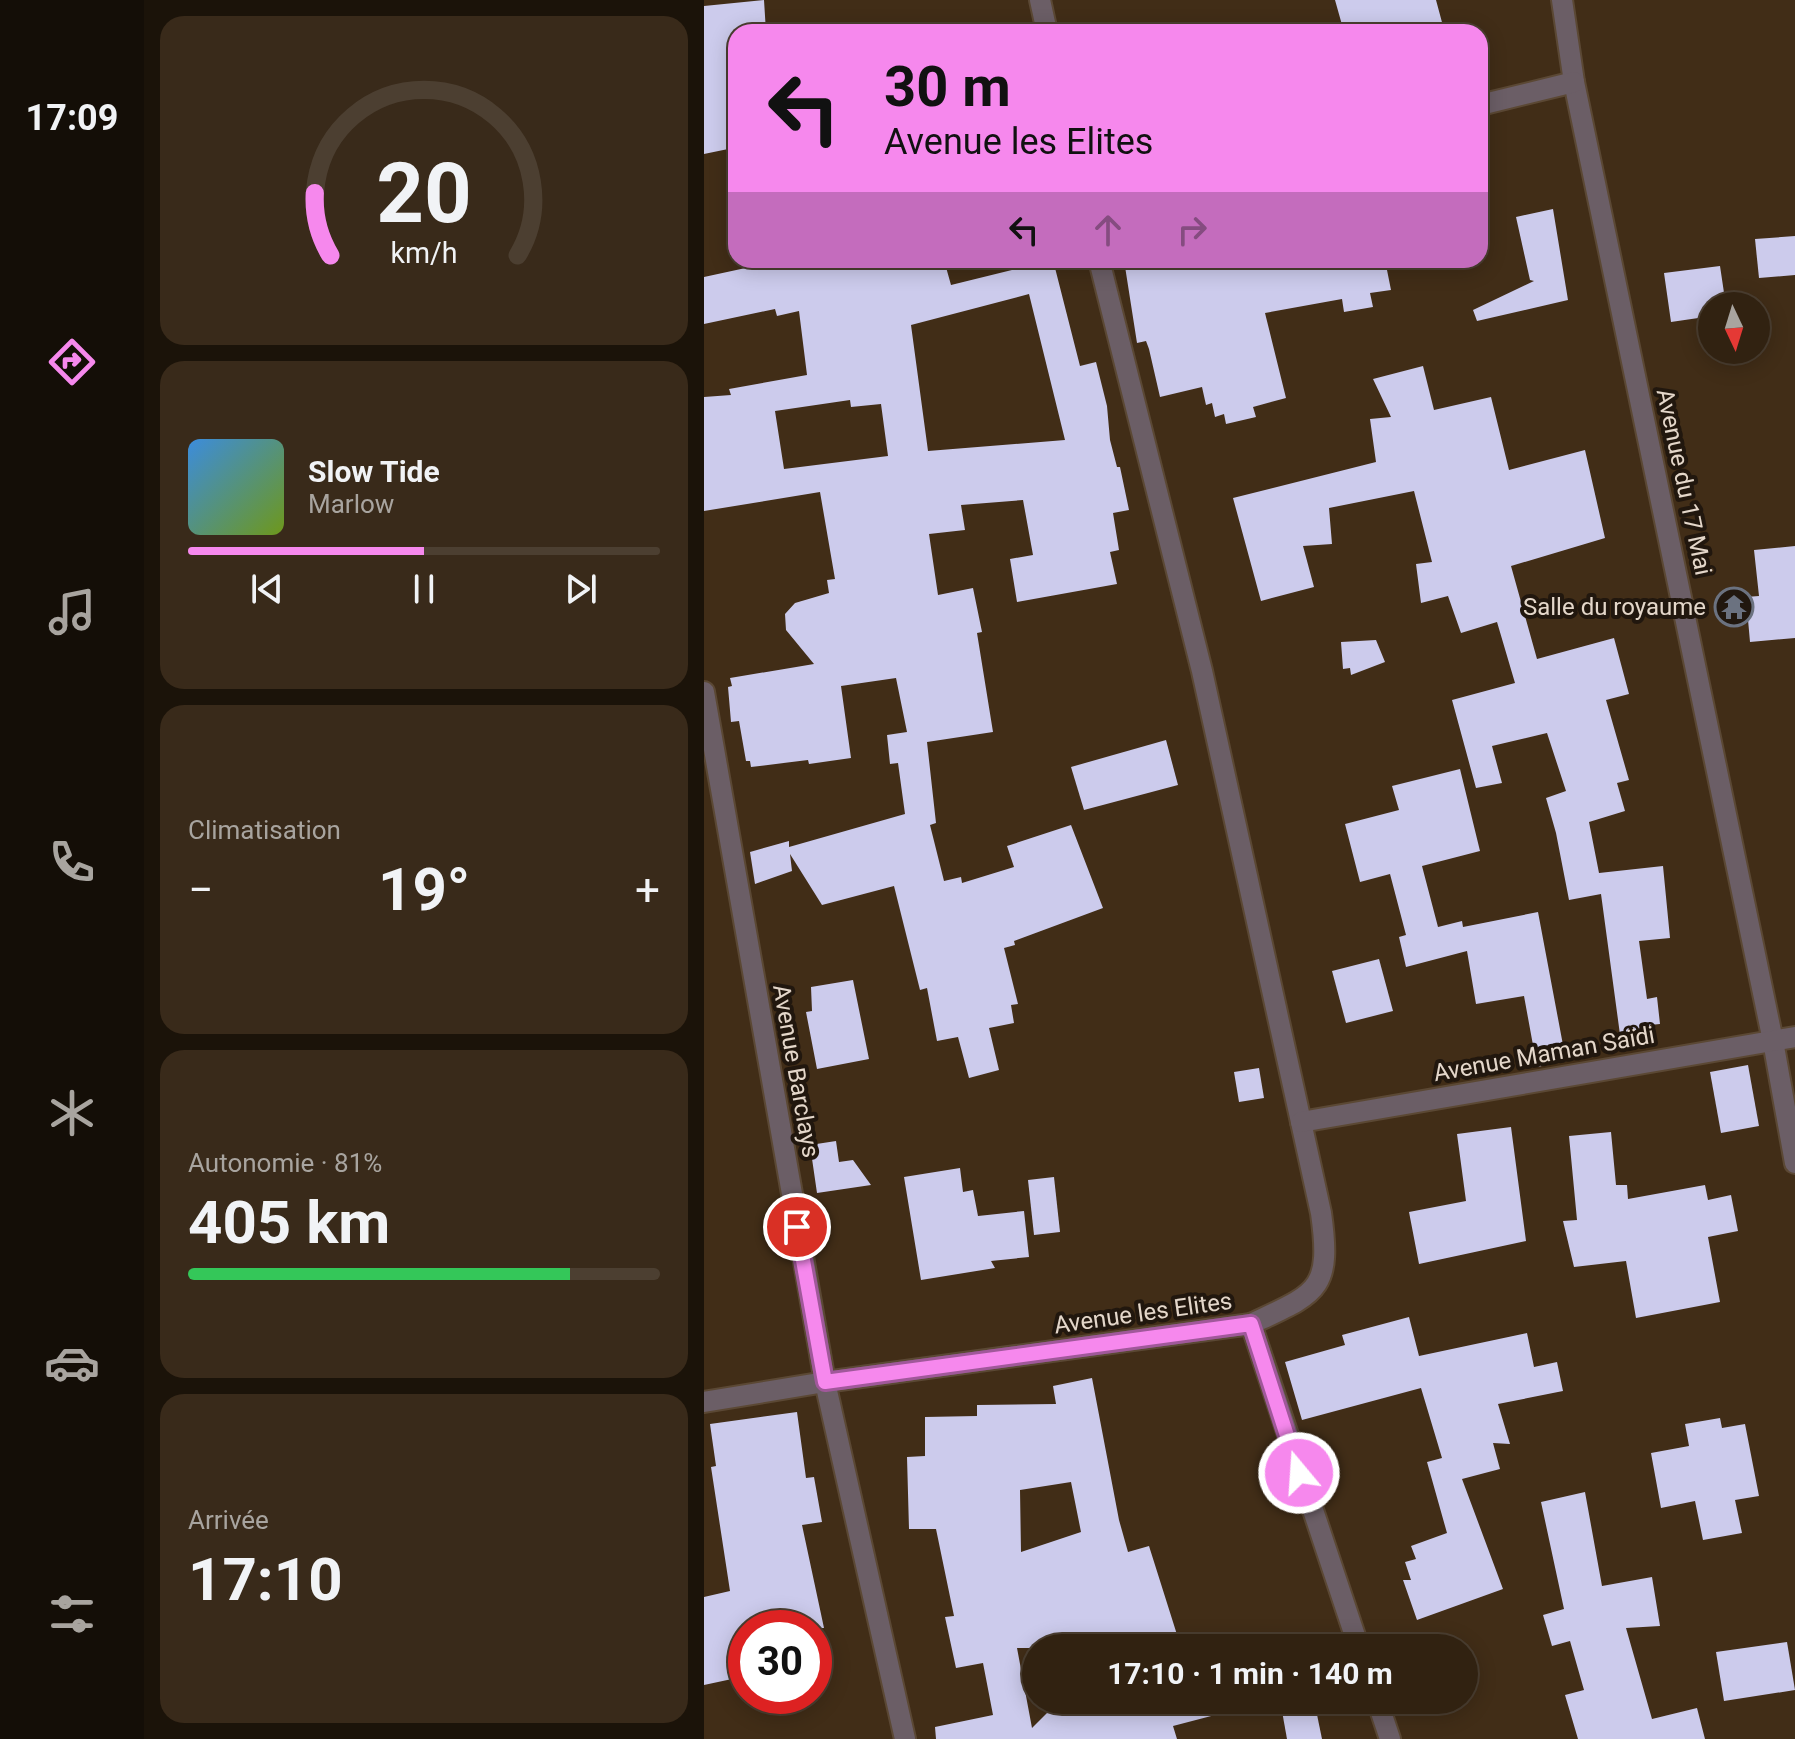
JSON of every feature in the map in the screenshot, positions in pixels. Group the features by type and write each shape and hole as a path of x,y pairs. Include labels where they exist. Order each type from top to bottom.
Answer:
{"street":[{"path":"1040,0 1045,24"},
{"name":"Avenue du 17 Mai","path":"1562,0 1574,82 1773,1041 1795,1163"},
{"path":"1488,103 1574,82"},
{"path":"1101,268 1202,671 1321,1213 1325,1266 1317,1285 1295,1303 1251,1324"},
{"name":"Avenue Barclays","path":"704,692 825,1382 905,1739"},
{"name":"Avenue Maman Saïdi","path":"1301,1122 1795,1037"},
{"name":"Avenue les Elites","path":"704,1402 825,1382 1251,1324 1354,1634"},
{"path":"1382,1714 1390,1739"}],"building":[{"path":"764,0 766,24 728,24 728,149 704,154 704,6"},
{"path":"1335,0 1436,0 1442,24 1342,24"},
{"path":"1553,209 1568,300 1477,321 1473,310 1534,281 1530,280 1516,217"},
{"path":"1795,236 1795,275 1759,278 1755,239"},
{"path":"1720,266 1724,292 1698,292 1698,318 1671,322 1664,273"},
{"path":"746,268 946,268 951,285 1020,268 1055,268 1080,366 1096,362 1107,406 1110,440 1117,467 1120,467 1129,510 1113,513 1119,550 1110,552 1117,584 1017,602 1010,559 1033,555 1023,500 961,505 965,530 929,534 938,595 973,588 982,632 977,633 993,732 927,742 936,823 930,825 944,881 961,877 962,883 1014,867 1007,846 1071,825 1103,908 1014,941 1015,945 1004,948 1018,1004 1011,1005 1014,1023 989,1028 999,1070 969,1078 958,1037 937,1041 927,988 920,990 894,886 822,905 790,854 792,871 755,884 750,852 789,841 789,847 905,814 898,763 890,764 887,735 907,732 896,678 841,686 851,758 751,767 750,761 746,761 739,721 731,722 730,678 814,664 786,630 785,614 795,603 829,593 827,580 835,579 820,492 704,511 704,397 731,395 729,389 807,375 799,311 777,316 775,309 704,324 704,277","holes":["1029,294 1065,440 928,451 911,325","850,400 851,407 881,404 888,456 784,469 775,411"]},
{"path":"1125,268 1387,268 1391,290 1370,293 1373,307 1344,312 1342,299 1265,313 1286,398 1253,407 1256,417 1226,424 1224,414 1215,417 1212,403 1206,405 1202,387 1160,397 1146,341 1137,343"},
{"path":"1423,366 1434,410 1491,397 1509,470 1585,450 1605,538 1511,566 1537,659 1614,638 1629,694 1606,700 1629,780 1617,783 1625,811 1589,822 1599,873 1663,866 1670,938 1639,941 1647,999 1657,997 1660,1024 1650,1025 1652,1038 1621,1042 1601,894 1569,900 1546,798 1566,791 1547,733 1492,746 1502,783 1476,788 1452,700 1515,683 1497,622 1461,633 1448,596 1421,603 1416,564 1432,562 1414,491 1329,508 1332,544 1303,546 1314,587 1261,601 1233,498 1376,462 1370,419 1391,417 1373,379"},
{"path":"1795,546 1795,638 1750,642 1746,597 1759,596 1754,550"},
{"path":"1376,640 1385,662 1351,675 1350,668 1343,669 1341,642"},
{"path":"1166,740 1178,785 1084,810 1071,767"},
{"path":"1460,769 1480,851 1422,866 1438,927 1462,921 1463,927 1538,912 1566,1061 1537,1067 1524,996 1476,1004 1467,951 1406,967 1399,937 1406,935 1390,874 1360,882 1345,824 1399,810 1392,786"},
{"path":"1379,959 1393,1011 1346,1023 1332,971"},
{"path":"853,980 869,1059 817,1069 806,1012 812,1011 811,987"},
{"path":"1748,1065 1759,1126 1721,1133 1710,1072"},
{"path":"1259,1068 1264,1098 1239,1102 1234,1072"},
{"path":"1511,1127 1526,1241 1419,1264 1409,1212 1466,1201 1457,1134"},
{"path":"1611,1132 1616,1185 1627,1185 1628,1199 1705,1185 1708,1200 1731,1195 1738,1231 1708,1237 1720,1302 1636,1318 1626,1261 1574,1267 1563,1221 1577,1220 1569,1136"},
{"path":"836,1141 839,1162 853,1160 871,1185 817,1193 810,1145"},
{"path":"960,1168 963,1192 973,1190 978,1216 1024,1211 1029,1257 991,1261 995,1268 921,1280 904,1177"},
{"path":"1054,1177 1060,1232 1034,1235 1028,1180"},
{"path":"1409,1317 1419,1356 1527,1333 1534,1367 1557,1362 1563,1391 1498,1404 1510,1444 1493,1443 1500,1469 1462,1479 1503,1589 1417,1620 1403,1580 1411,1580 1405,1562 1416,1559 1411,1546 1447,1533 1427,1462 1442,1458 1421,1388 1302,1420 1285,1362 1345,1345 1342,1335"},
{"path":"1092,1378 1128,1552 1149,1546 1177,1634 1022,1634 1022,1648 1017,1648 1022,1675 1022,1714 1029,1714 1032,1728 1046,1714 1219,1714 1173,1726 1177,1739 936,1739 935,1727 993,1715 983,1663 956,1668 945,1617 954,1616 936,1529 909,1529 907,1457 925,1456 925,1417 977,1416 977,1405 1056,1404 1053,1386","holes":["1071,1482 1081,1532 1021,1552 1020,1490"]},
{"path":"797,1412 806,1478 814,1477 822,1522 802,1525 820,1610 728,1610 728,1680 704,1685 704,1597 730,1591 711,1467 716,1466 710,1424"},
{"path":"1720,1418 1722,1428 1745,1424 1759,1496 1735,1500 1742,1533 1703,1540 1695,1501 1661,1508 1651,1453 1689,1446 1685,1424"},
{"path":"1585,1492 1602,1586 1652,1577 1660,1626 1626,1628 1652,1719 1697,1708 1705,1739 1578,1739 1565,1695 1584,1690 1570,1641 1552,1646 1543,1615 1564,1609 1541,1502"},
{"path":"1787,1642 1795,1690 1724,1701 1716,1652"},
{"path":"1283,1714 1317,1714 1322,1739 1287,1739"}],"place":[{"name":"Salle du royaume","path":"1734,607"}],"route":[{"path":"797,1227 825,1382 1251,1324 1299,1473"}]}
